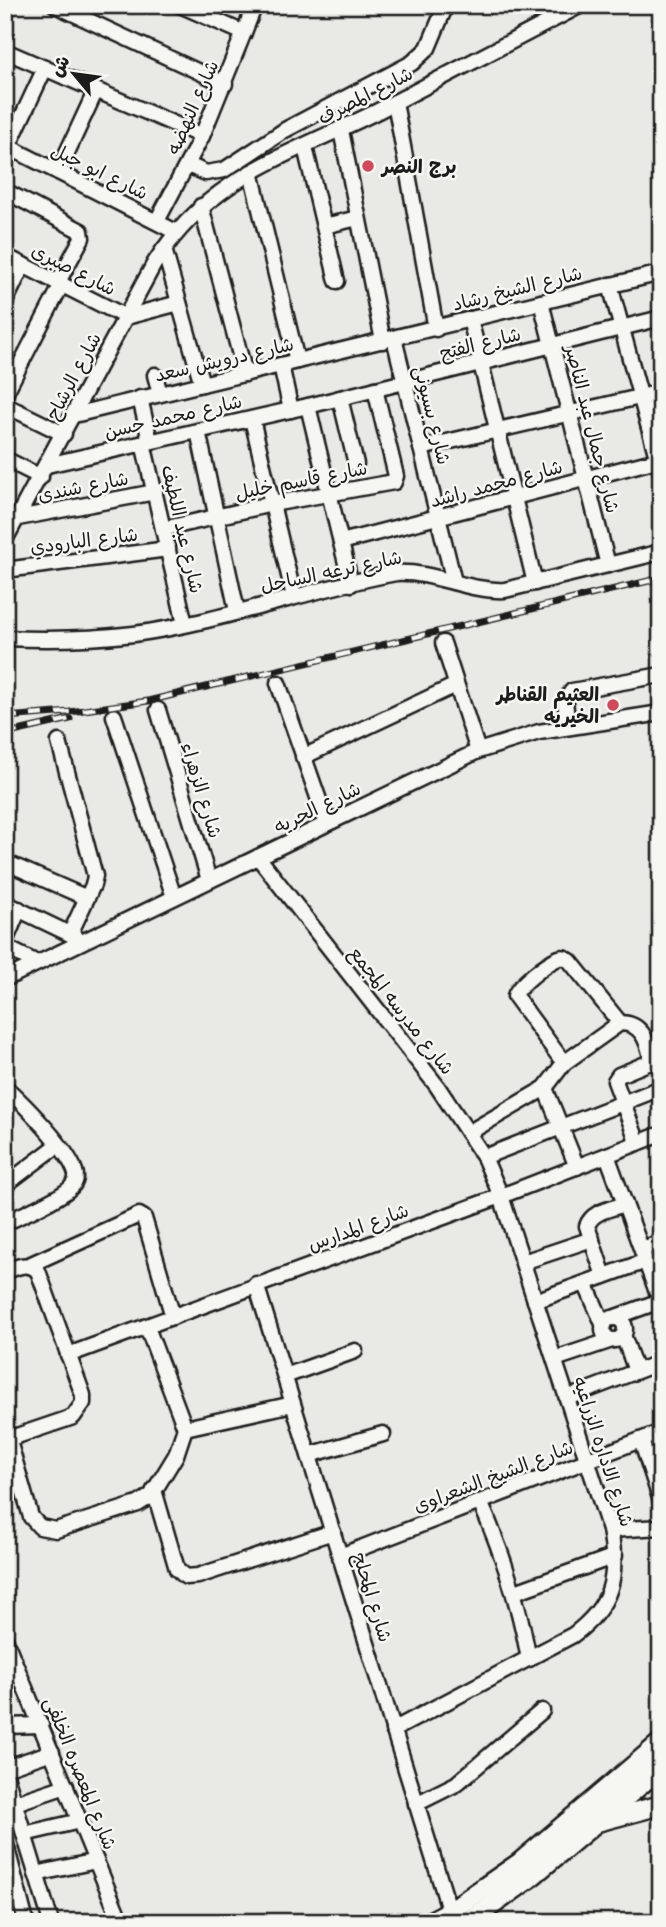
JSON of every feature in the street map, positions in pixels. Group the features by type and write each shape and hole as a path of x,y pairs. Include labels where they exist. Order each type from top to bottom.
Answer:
{"main road":[{"path":"430,1922 451,1917 520,1863 661,1742"},
{"path":"468,1922 505,1898 661,1767"}],"street":[{"path":"55,5 225,84"},
{"path":"180,5 244,33"},
{"name":"شارع النهضه","path":"157,221 202,136 255,5"},
{"path":"188,165 206,173 224,170 285,130 412,64 428,48 446,5"},
{"name":"شارع المصرف","path":"176,232 201,206 251,172 341,130 581,5"},
{"path":"5,51 202,136"},
{"path":"6,146 45,68"},
{"path":"58,172 96,90"},
{"path":"395,102 436,329"},
{"name":"شارع بسيونى","path":"341,130 358,218 388,339 405,382 454,582"},
{"name":"شارع ابو جبل","path":"6,146 176,232"},
{"path":"305,147 337,281"},
{"path":"251,172 297,361"},
{"path":"5,191 81,231 82,238 5,394"},
{"path":"201,206 245,374"},
{"path":"324,226 358,218"},
{"name":"شارع الرشاح","path":"5,540 126,317 176,232"},
{"path":"164,249 202,384"},
{"name":"شارع صبرى","path":"5,256 126,317"},
{"path":"5,302 23,265"},
{"name":"شارع الشيخ رشاد","path":"388,339 661,273"},
{"path":"610,285 660,464"},
{"name":"شارع جمال عبد الناصر","path":"541,302 608,565"},
{"path":"126,317 179,303"},
{"name":"شارع الفتح","path":"308,406 661,318"},
{"path":"470,319 536,583"},
{"name":"شارع درويش سعد","path":"74,415 388,339"},
{"path":"281,365 291,410"},
{"path":"155,375 160,394"},
{"name":"شارع قاسم خليل","path":"163,529 216,516 392,483 396,478 375,389"},
{"path":"421,448 661,392"},
{"name":"شارع عبد اللطيف","path":"140,398 155,492 185,624"},
{"path":"340,398 356,464"},
{"path":"5,405 64,434"},
{"path":"308,406 351,584"},
{"name":"شارع محمد حسن","path":"44,471 147,442 308,406"},
{"path":"252,419 294,597"},
{"path":"198,431 237,611"},
{"path":"5,459 44,471"},
{"name":"شارع محمد راشد","path":"341,542 586,479 660,464"},
{"name":"شارع شندى","path":"18,518 155,492"},
{"name":"شارع البارودي","path":"5,570 168,549"},
{"name":"شارع ترعه الساحل","path":"5,638 87,639 136,634 389,575 426,574 492,591 505,590 661,552"},
{"path":"443,643 478,751"},
{"path":"568,727 565,701 572,691 661,675"},
{"path":"278,683 327,823"},
{"path":"303,757 456,685"},
{"name":"شارع الزهراء","path":"158,710 209,880"},
{"name":"شارع الحريه","path":"5,979 478,751 511,740 568,727 661,712"},
{"path":"114,716 174,897"},
{"path":"59,742 95,871 93,885 70,934"},
{"name":"شارع مدرسه المجمع","path":"258,857 437,1086 484,1157 501,1196"},
{"path":"5,862 87,898"},
{"path":"5,903 84,941"},
{"path":"19,909 5,944 37,963"},
{"path":"564,1063 515,996 519,987 557,959 566,958 620,1023 633,1025 642,1033 651,1057 648,1063 619,1075 615,1083 638,1143"},
{"path":"468,1133 545,1088 564,1063 620,1023"},
{"path":"5,1087 39,1121 58,1145 75,1170 76,1177 69,1189 7,1219"},
{"path":"545,1088 577,1167"},
{"path":"484,1157 661,1088"},
{"name":"شارع المدارس","path":"68,1354 501,1196 661,1134"},
{"path":"5,1185 58,1145"},
{"path":"607,1155 661,1302 609,1322"},
{"name":"شارع الاداره الزراعيه","path":"393,1730 573,1635 589,1623 602,1607 611,1589 615,1556 610,1530 501,1196"},
{"path":"604,1276 587,1226 593,1215 625,1204"},
{"path":"5,1272 29,1265 139,1215 144,1218 173,1317"},
{"path":"523,1262 592,1239"},
{"path":"535,1301 604,1276 644,1255 661,1242"},
{"path":"29,1265 38,1271 83,1395 83,1403 73,1417 6,1435 31,1517 40,1527 56,1530 138,1504 151,1496 176,1455 186,1429 147,1327"},
{"path":"585,1283 609,1322 605,1335 617,1338 636,1371"},
{"name":"شارع المحلج","path":"256,1284 451,1917"},
{"path":"555,1359 617,1338"},
{"path":"285,1376 355,1351"},
{"path":"567,1398 661,1362"},
{"path":"186,1429 293,1404"},
{"name":"شارع الشيخ الشعراوى","path":"340,1556 661,1432"},
{"path":"309,1455 383,1434"},
{"path":"641,1440 661,1501"},
{"path":"154,1490 177,1569 186,1577 198,1576 333,1532"},
{"path":"480,1502 515,1592 529,1659"},
{"path":"610,1530 661,1527"},
{"path":"515,1592 615,1556"},
{"name":"شارع المعصره الخلفى","path":"5,1639 121,1922"},
{"path":"416,1804 456,1784 542,1712"},
{"path":"5,1726 41,1725"},
{"path":"6,1850 29,1922 50,1921 5,1770 52,1752"},
{"path":"5,1818 15,1803 66,1786"},
{"path":"597,1822 661,1805"},
{"path":"24,1834 80,1821"},
{"path":"36,1874 96,1861"}],"railway":[{"path":"5,717 70,712 148,701 661,578"},
{"path":"5,734 70,719"}],"place":[{"name":"برج النصر","path":"368,166"},
{"name":"العثيم القناطر الخيريه","path":"613,705"}]}
